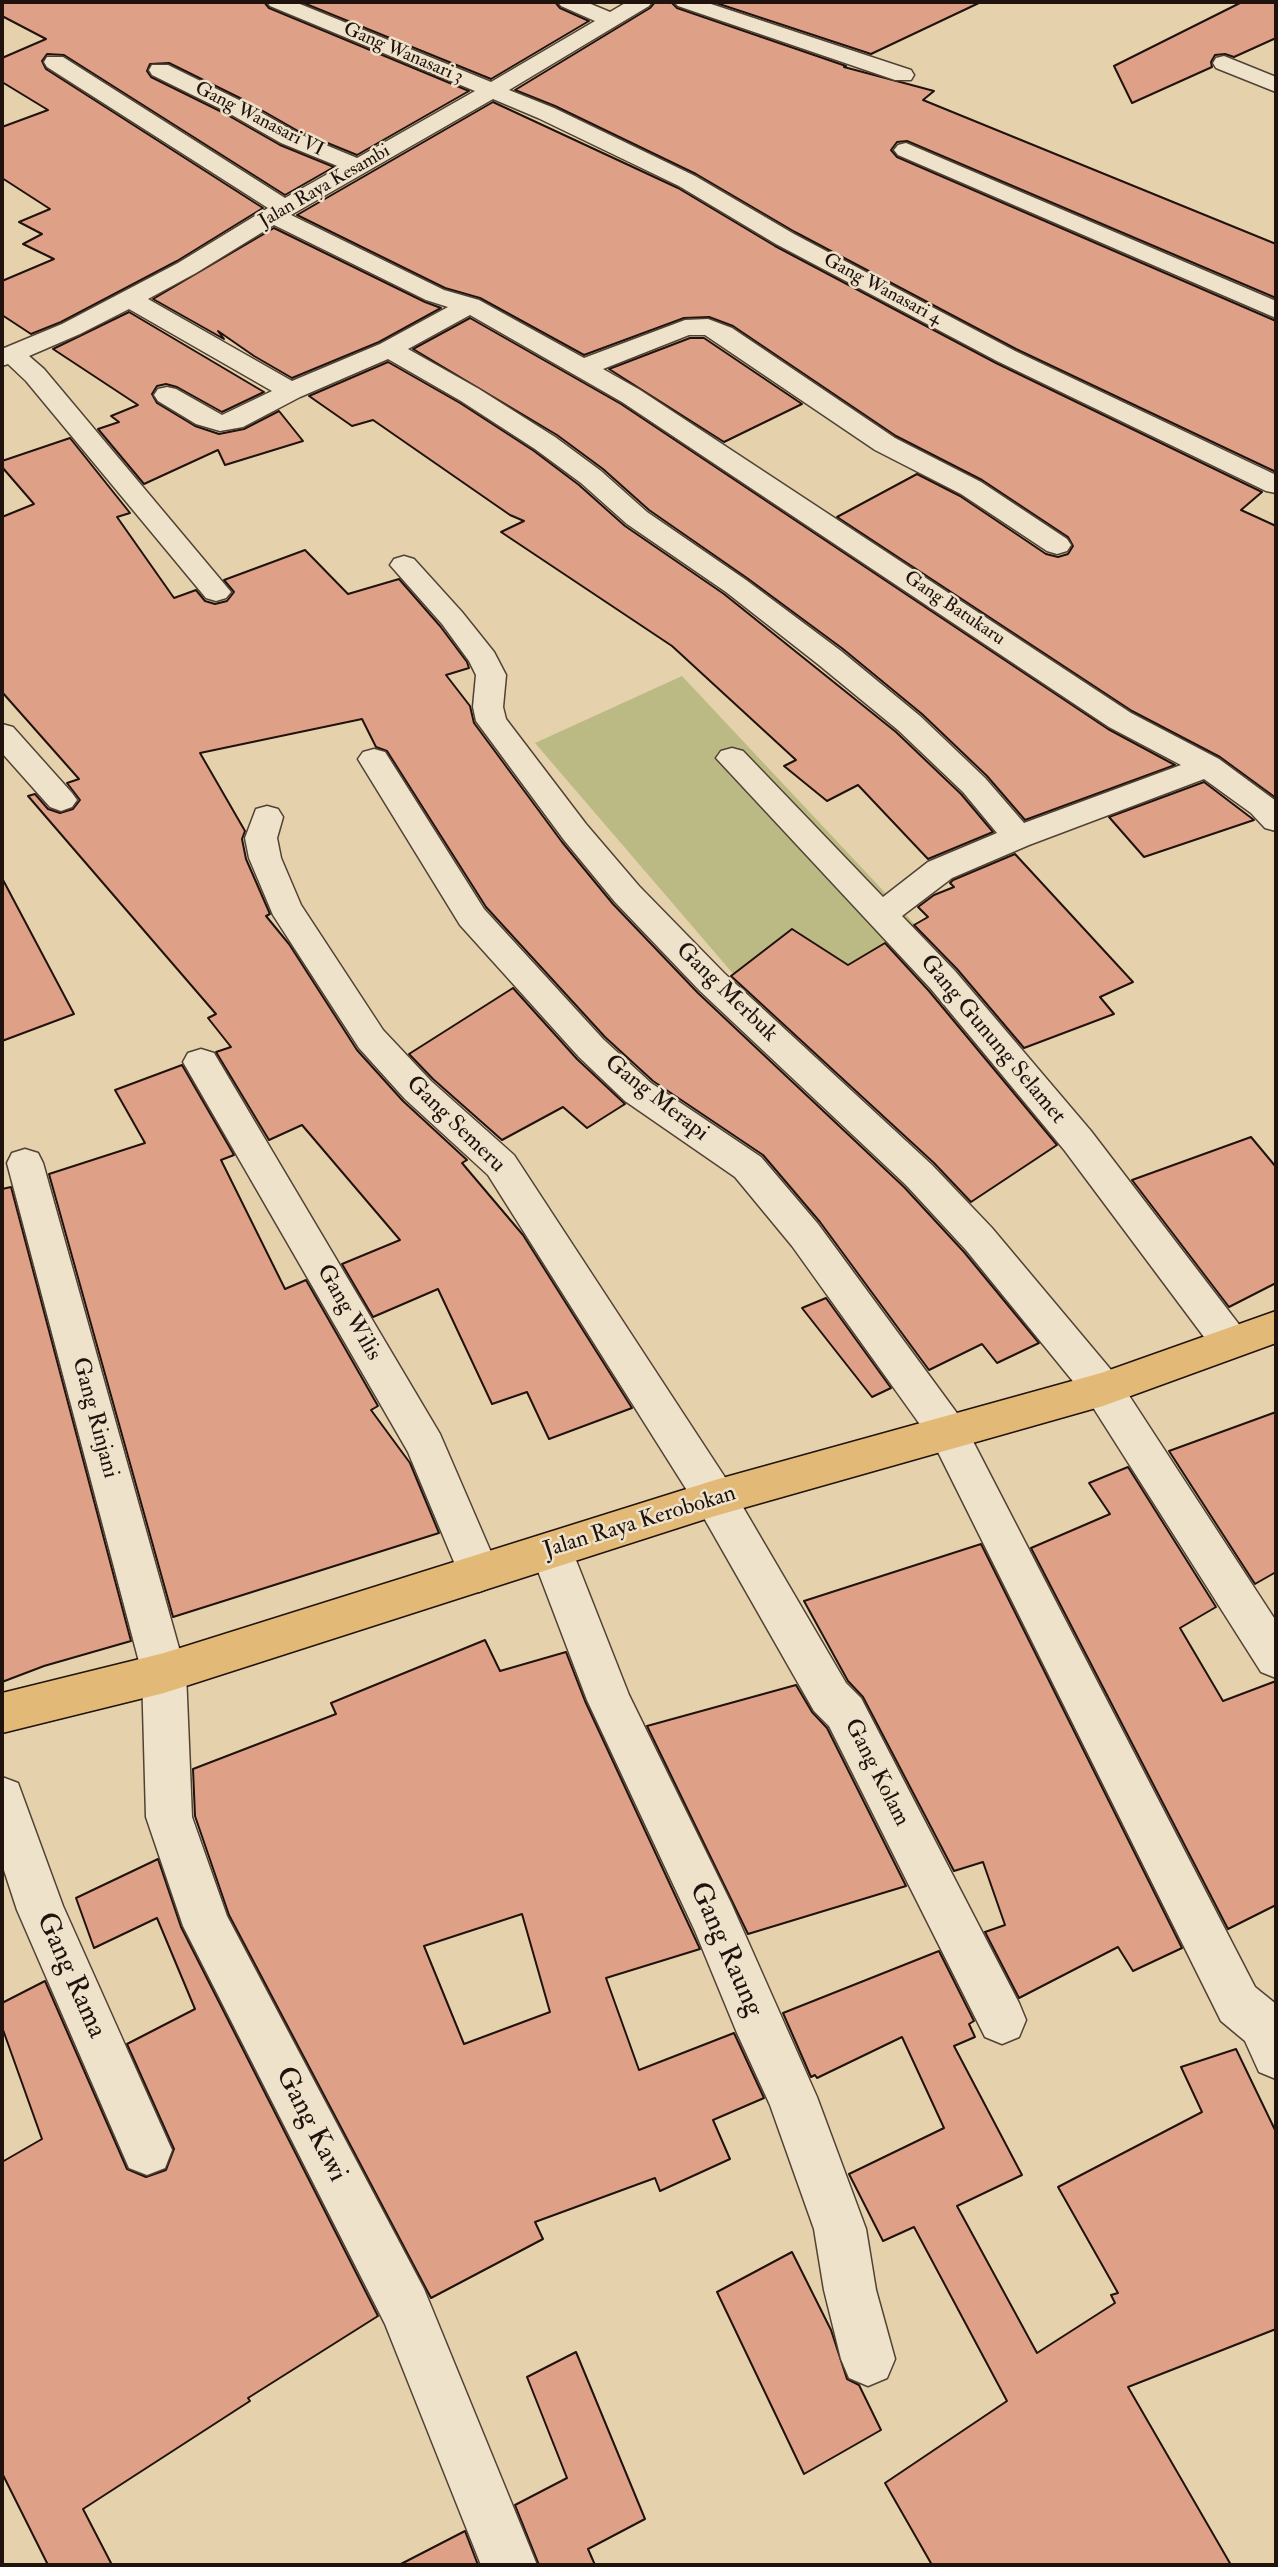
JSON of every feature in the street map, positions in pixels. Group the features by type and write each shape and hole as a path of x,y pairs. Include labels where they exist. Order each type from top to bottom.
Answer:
{"main road":[{"name":"Jalan Raya Kerobokan","path":"2,1713 164,1673 715,1498 1102,1389 1276,1327"}],"street":[{"name":"Gang Wanasari 3","path":"277,2 490,92"},
{"path":"568,2 611,20"},
{"name":"Jalan Raya Kesambi","path":"7,356 71,329 129,299 642,2"},
{"path":"685,2 903,75"},
{"name":"Gang Batukaru","path":"55,62 280,212 435,295 470,305 631,396 1120,720 1208,766 1262,805 1276,820"},
{"path":"1224,63 1276,85"},
{"name":"Gang Wanasari VI","path":"160,70 233,106 289,138 360,167"},
{"name":"Gang Wanasari 4","path":"490,92 546,113 687,181 785,239 1006,356 1276,485"},
{"path":"906,150 1276,310"},
{"path":"129,299 169,318 291,391"},
{"path":"167,395 191,412 220,423 234,421 291,391 389,349 470,305"},
{"path":"582,368 685,328 708,327 723,333 885,444 971,488 1057,545"},
{"path":"389,349 470,395 545,443 591,477 637,518 736,586 830,658 909,723 956,767 1018,837"},
{"path":"7,356 35,375 216,592"},
{"name":"Gang Merbuk","path":"404,565 452,618 483,659 491,675 488,707 491,721 583,843 627,894 712,982 919,1175 979,1239 1102,1389 1276,1658"},
{"path":"2,734 61,800"},
{"name":"Gang Gunung Selamet","path":"732,758 943,980 1078,1141 1230,1342"},
{"name":"Gang Merapi","path":"374,759 472,917 591,1048 639,1092 748,1167 805,1235 948,1432 1238,2004 1262,2024 1276,2055"},
{"path":"883,914 940,870 1018,837 1208,766"},
{"name":"Gang Semeru","path":"267,817 261,838 265,858 285,907 324,971 371,1039 396,1068 501,1165 715,1498"},
{"name":"Gang Wilis","path":"201,1062 426,1446 479,1573"},
{"name":"Gang Rinjani","path":"25,1163 164,1673"},
{"name":"Gang Kolam","path":"715,1498 830,1697 845,1712 1002,2020"},
{"name":"Gang Raung","path":"551,1550 609,1700 714,1919 754,2016 792,2097 840,2229 850,2290 868,2359"},
{"name":"Gang Kawi","path":"164,1673 169,1817 207,1926 405,2308 509,2565"},
{"name":"Gang Rama","path":"2,1798 41,1910 147,2150"}],"shaded area":[{"path":"682,676 922,932 759,1004 535,743"}],"building":[{"path":"2,2 264,2 269,8 469,91 357,155 298,131 242,99 169,63 150,64 147,71 151,77 224,113 280,145 334,167 285,195 64,55 47,54 42,61 46,69 263,208 177,261 61,322 31,334 2,315 2,281 54,259 23,244 42,234 19,222 50,209 2,178 2,127 48,110 2,82 2,58 46,39 2,16"},
{"path":"301,2 555,2 560,8 589,21 491,79"},
{"path":"655,2 671,2 677,8 846,66 844,67 934,91 923,100 1276,244 1276,298 907,141 897,142 891,150 897,157 1276,321 1276,472 1016,349 795,232 696,174 555,106 515,90 650,8"},
{"path":"713,2 981,2 871,54"},
{"path":"1242,2 1276,2 1276,38 1234,57 1215,55 1211,62 1212,67 1132,103 1114,66"},
{"path":"493,102 678,188 775,246 996,363 1262,492 1241,510 1276,526 1276,798 1220,757 1132,711 837,517 917,474 960,496 1046,554 1058,557 1068,554 1073,546 1068,537 982,480 896,436 733,326 709,317 684,318 584,355 480,298 445,288 297,215"},
{"path":"274,228 441,308 379,342 292,378 218,331 224,339 153,299"},
{"path":"129,312 264,392 222,412 177,387 166,384 157,386 152,394 157,403 195,426 219,434 244,429 279,411 303,441 225,465 218,450 144,484 98,429 119,422 111,416 138,405 53,349"},
{"path":"470,318 621,404 1108,729 1175,765 1025,820 987,776 922,714 843,649 649,510 603,469 557,435 413,349"},
{"path":"690,338 704,338 802,404 724,442 609,369"},
{"path":"388,362 460,403 534,451 579,485 625,526 724,594 896,732 961,794 993,832 928,859 858,785 827,801 784,766 796,760 672,646 501,532 524,521 510,515 373,420 352,426 309,396"},
{"path":"70,438 130,513 117,517 174,598 196,590 205,601 215,604 227,601 234,592 224,580 305,550 348,594 399,579 467,662 469,668 446,675 470,706 474,723 562,842 613,904 698,993 904,1187 964,1252 1039,1343 997,1363 982,1344 929,1370 820,1222 763,1155 653,1081 605,1037 486,907 387,751 376,747 362,719 200,753 245,831 242,839 246,859 270,914 266,916 289,944 357,1050 403,1101 467,1160 462,1163 523,1235 632,1408 549,1439 527,1392 492,1404 438,1289 373,1317 342,1264 400,1240 302,1125 269,1140 216,1052 231,1047 208,1018 216,1014 28,796 35,794 48,809 60,813 73,809 80,800 67,783 79,779 2,692 2,517 34,504 2,467 2,461"},
{"path":"1204,782 1254,820 1144,857 1109,817"},
{"path":"1015,854 1133,982 1100,997 1114,1014 1024,1048 957,969 914,925 928,917 918,907 934,895 954,887 950,883 953,880"},
{"path":"2,878 74,1014 2,1041"},
{"path":"792,929 848,965 885,943 929,991 1057,1145 971,1202 934,1163 731,976"},
{"path":"513,988 577,1059 625,1104 587,1128 563,1107 502,1140 409,1054"},
{"path":"182,1065 234,1155 221,1160 285,1289 306,1280 378,1406 371,1410 410,1463 439,1533 173,1617 49,1174 145,1143 115,1090"},
{"path":"1251,1137 1276,1167 1276,1283 1229,1307 1132,1180"},
{"path":"11,1187 131,1641 44,1666 2,1682 2,1189"},
{"path":"826,1298 891,1388 872,1397 802,1308"},
{"path":"1276,1412 1276,1572 1255,1584 1169,1451"},
{"path":"1128,1467 1216,1607 1180,1628 1223,1701 1276,1681 1276,1905 1228,1929 1031,1548 1110,1514 1089,1483"},
{"path":"981,1544 1182,1948 1133,1971 1118,1947 1019,1998 985,1932 1005,1925 983,1862 954,1871 863,1697 848,1681 804,1601"},
{"path":"485,1640 500,1671 566,1652 585,1701 700,1949 606,1978 639,2070 734,2033 764,2098 713,2120 730,2159 660,2191 655,2178 535,2222 543,2239 431,2298 229,1915 195,1816 193,1769 336,1714 331,1703","holes":["522,1914 550,2012 464,2044 424,1946"]},
{"path":"796,1685 812,1712 827,1728 906,1886 748,1934 647,1726"},
{"path":"158,1859 181,1927 378,2316 248,2398 250,2401 83,2509 112,2565 48,2565 2,2473 2,2162 42,2139 2,2027 2,2003 45,1981 127,2169 146,2177 166,2170 174,2149 127,2044 195,2009 157,1918 94,1948 76,1898"},
{"path":"939,1951 974,2021 969,2024 975,2037 954,2046 1022,2175 957,2206 1037,2353 1115,2303 1111,2295 1118,2293 1058,2187 1202,2112 1181,2067 1236,2049 1276,2132 1276,2329 1128,2387 1231,2565 932,2565 885,2483 1007,2401 914,2227 883,2241 849,2174 944,2128 902,2037 817,2078 815,2075 811,2077 783,2013"},
{"path":"792,2252 831,2330 847,2379 859,2385 881,2430 804,2474 717,2292"},
{"path":"576,2352 645,2519 588,2549 595,2565 539,2565 515,2505 567,2478 527,2377"},
{"path":"465,2531 478,2565 399,2565"}]}
